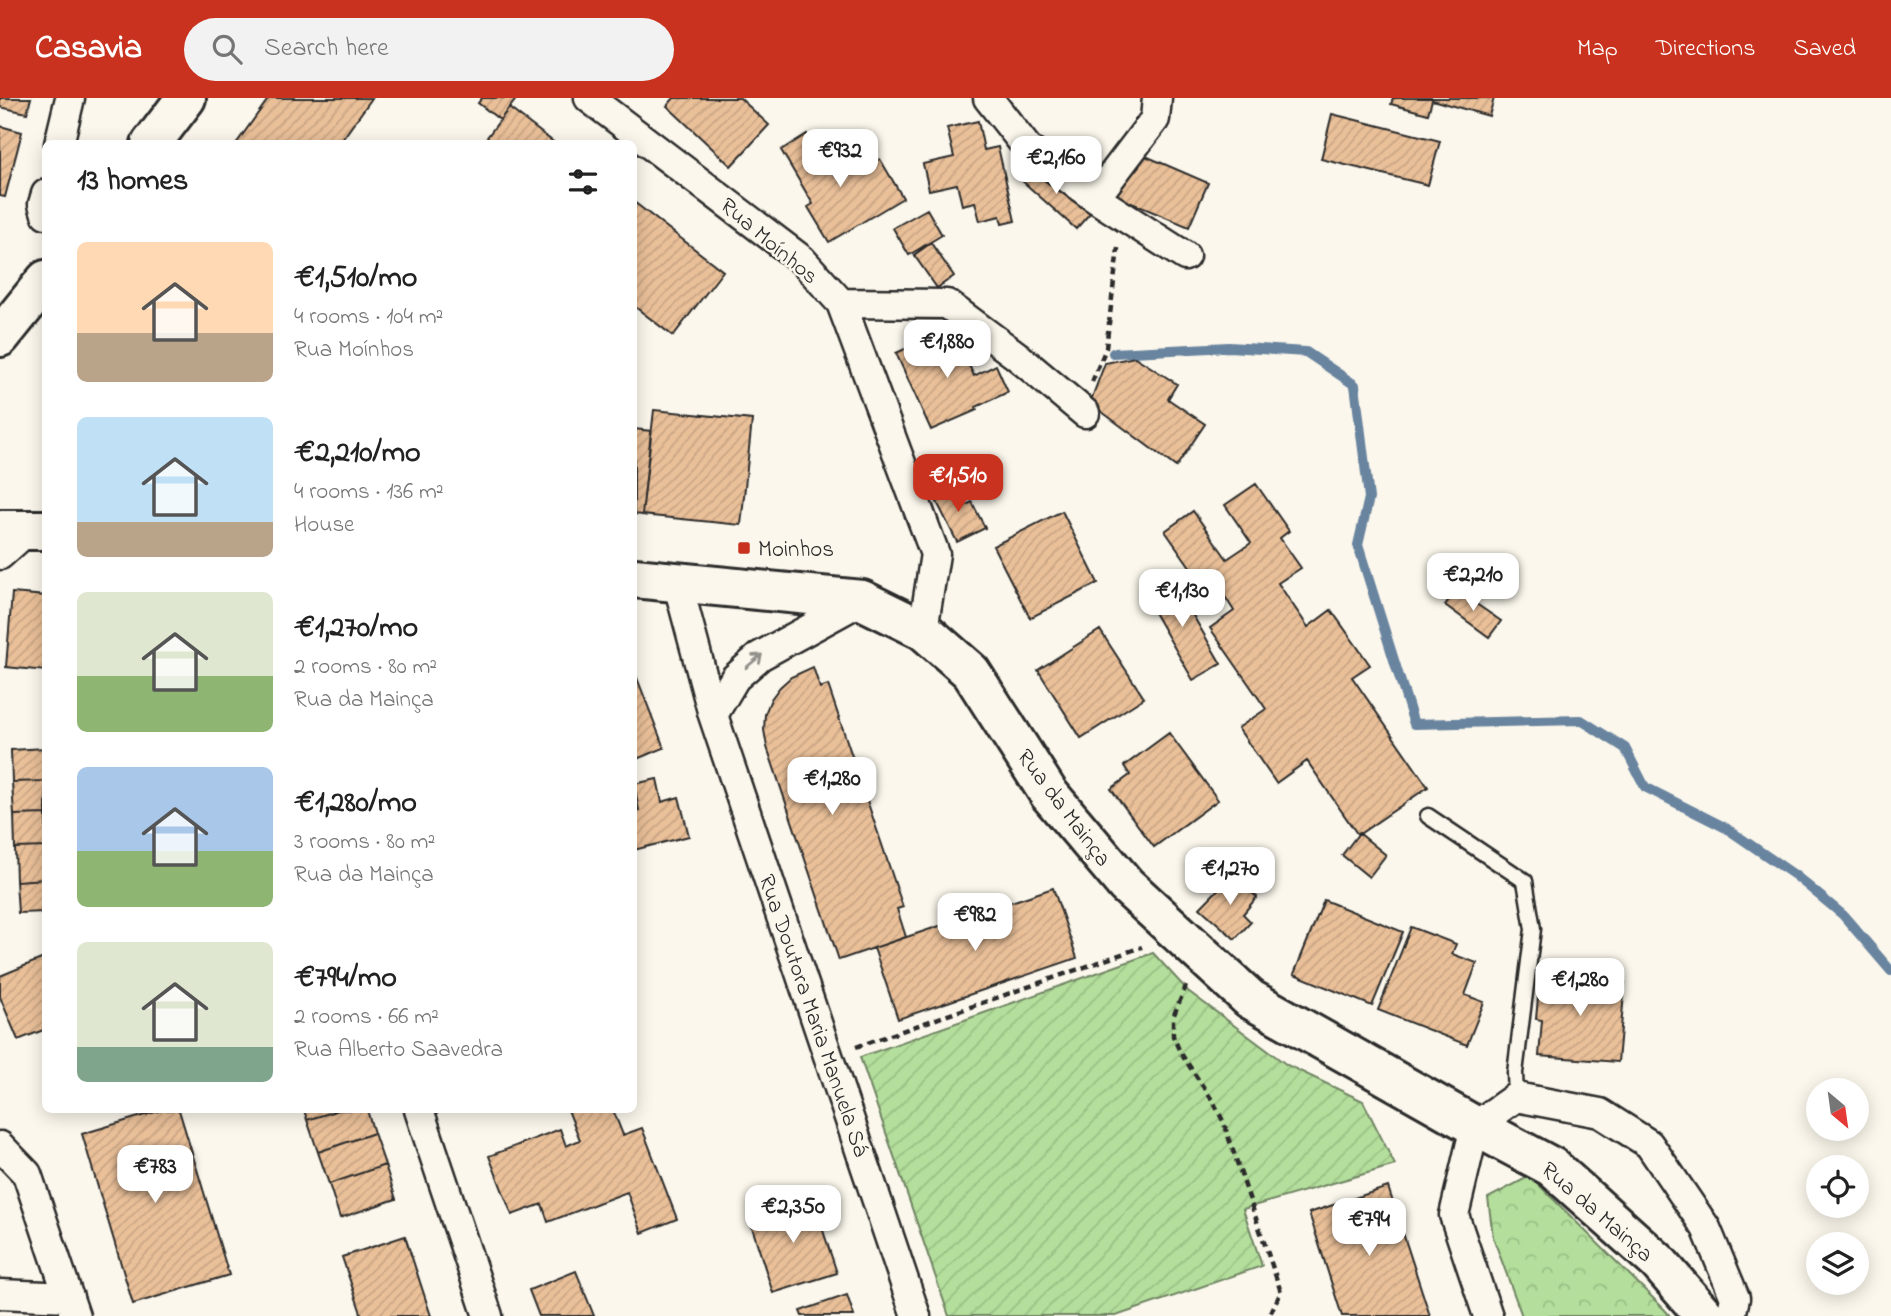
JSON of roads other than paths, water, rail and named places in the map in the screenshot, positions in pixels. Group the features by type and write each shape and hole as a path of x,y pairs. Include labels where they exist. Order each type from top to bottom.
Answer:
{"street":[{"path":"60,140 70,98"},
{"path":"154,140 186,98"},
{"name":"Rua Moínhos","path":"589,98 802,260 842,303 935,554 923,630"},
{"path":"988,98 1030,150 1096,198 1185,256"},
{"path":"1096,198 1154,119 1157,98"},
{"path":"0,337 42,285"},
{"path":"842,303 947,304 1017,355 1085,413"},
{"path":"0,555 25,530"},
{"name":"Rua da Mainça","path":"637,578 862,600 923,630 971,672 1049,794 1126,885 1250,999 1552,1167 1658,1262 1705,1316"},
{"name":"Rua Doutora Maria Manuela Sá","path":"677,582 713,715 916,1316"},
{"path":"713,715 735,678 760,656 862,600"},
{"path":"1488,1316 1454,1215 1475,1126 1516,1097 1600,1113 1649,1144 1706,1228 1735,1298 1731,1316"},
{"path":"420,1113 488,1316"},
{"path":"0,1146 27,1174 72,1307 0,1294"}],"lane":[{"path":"1428,816 1525,881 1533,929 1515,1073 1516,1097"}],"waterway":[{"path":"1113,353 1229,347 1306,352 1355,385 1369,498 1358,545 1414,724 1581,720 1625,748 1645,787 1726,828 1796,876 1843,915 1891,971"}],"place":[{"name":"Moinhos","path":"744,548"}]}
